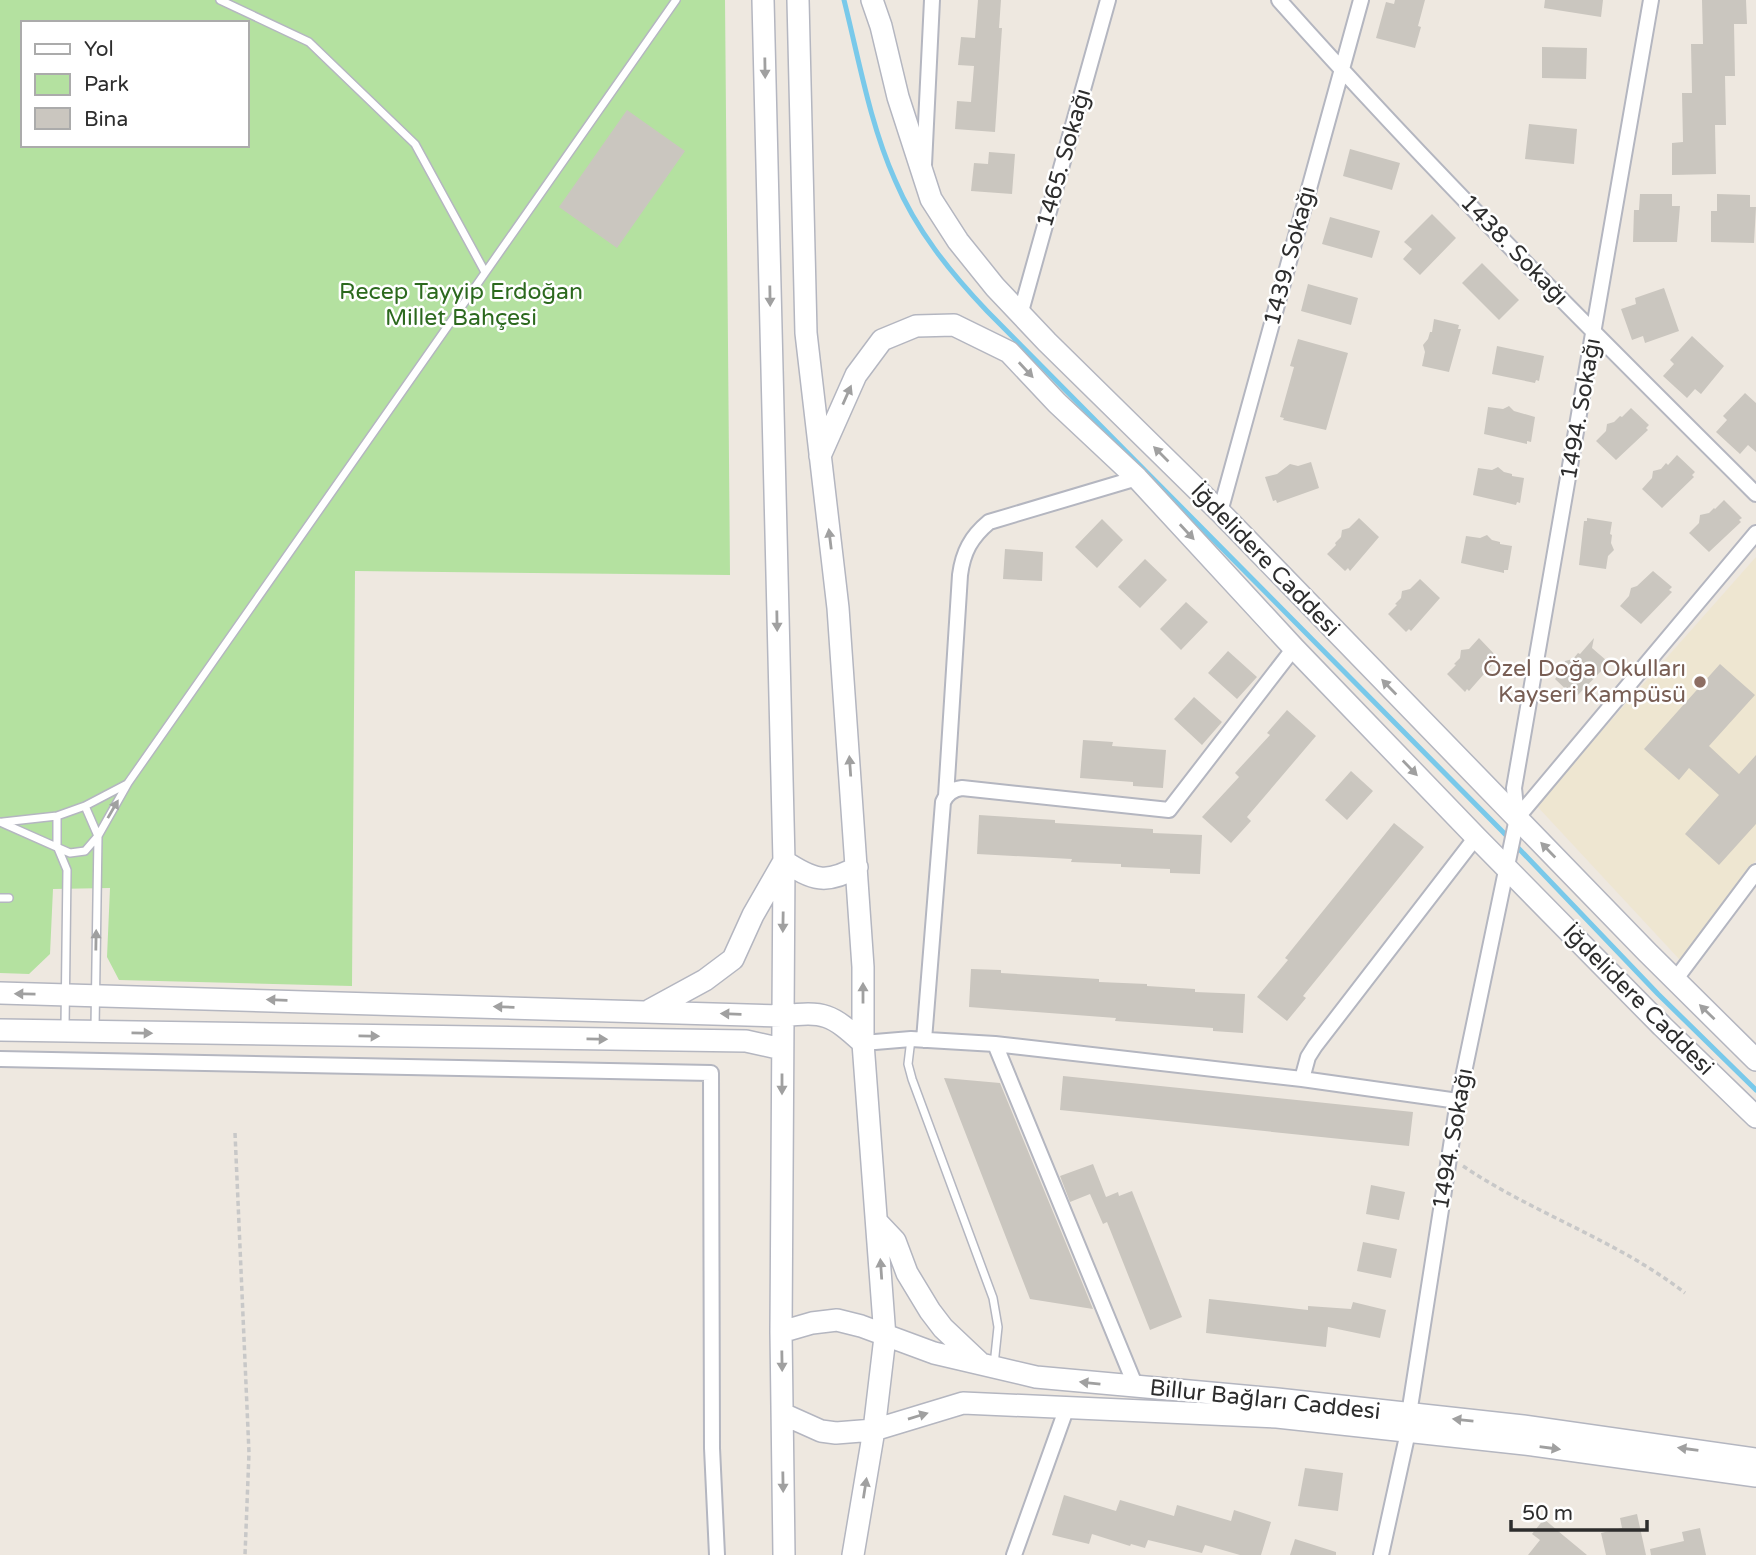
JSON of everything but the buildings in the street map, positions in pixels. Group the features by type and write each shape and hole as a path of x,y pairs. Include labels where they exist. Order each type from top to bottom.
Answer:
{"street":[{"path":"763,0 783,861 781,1332 784,1555"},
{"path":"798,0 806,334 838,608 858,867 863,967 863,1043 885,1337 874,1430 853,1555"},
{"name":"İğdelidere Caddesi","path":"872,0 898,97 931,199 958,241 1020,315 1220,512 1516,821 1756,1060"},
{"path":"923,176 932,0"},
{"name":"1465. Sokağı","path":"1020,315 1108,0"},
{"name":"1438. Sokağı","path":"1279,0 1342,71 1594,333 1756,494"},
{"name":"1439. Sokağı","path":"1220,512 1361,0"},
{"name":"1494. Sokağı","path":"1381,1555 1408,1423 1458,1101 1516,821 1514,788 1651,0"},
{"name":"İğdelidere Caddesi","path":"819,457 856,375 882,340 916,326 954,325 1009,352 1057,403 1137,478 1294,648 1476,837 1508,857 1662,1026 1756,1117"},
{"path":"918,1040 943,802 946,796 960,575 966,550 972,539 989,522 1137,478"},
{"path":"1516,821 1756,533"},
{"path":"946,796 962,788 1169,810 1294,648"},
{"path":"1302,1079 1308,1058 1315,1046 1476,837"},
{"path":"783,861 811,877 822,879 833,878 858,867"},
{"path":"650,1011 705,980 733,959 753,915 783,861"},
{"path":"1675,980 1756,872"},
{"path":"0,993 782,1016 815,1013 835,1019 863,1043 918,1040 995,1045 1302,1079 1458,1101"},
{"path":"0,1030 746,1041 782,1049"},
{"path":"995,1045 1136,1387"},
{"path":"0,1059 711,1073 712,1448 717,1555"},
{"path":"878,1223 895,1241 907,1273 930,1311 957,1342 987,1364"},
{"name":"Billur Bağları Caddesi","path":"781,1332 812,1323 837,1320 934,1353 1036,1377 1277,1399 1533,1445 1756,1476"},
{"name":"Billur Bağları Caddesi","path":"782,1414 821,1431 836,1433 874,1430 963,1403 1523,1426 1756,1459"},
{"path":"1014,1555 1067,1407"}],"lane":[{"path":"220,0 309,42 415,145 485,272"},
{"path":"0,822 70,852 85,850 98,836 128,783 676,0"},
{"path":"0,822 57,816 85,806 128,783"},
{"path":"85,806 98,836 95,1032"},
{"path":"57,816 57,846 67,870 65,1032"},
{"path":"0,898 9,898"},
{"path":"918,1040 908,1064 912,1079 993,1298 998,1326 987,1364"}],"path":[{"path":"235,1133 249,1453 245,1555"},
{"path":"1449,1156 1512,1197 1628,1254 1685,1293"}],"shaded area":[{"name":"Özel Doğa Okulları Kayseri Kampüsü","path":"1756,557 1756,860 1680,960 1536,805"}],"green space":[{"name":"Recep Tayyip Erdoğan Millet Bahçesi","path":"0,0 725,0 730,575 355,571 352,986 119,980 107,957 110,888 53,889 50,954 29,974 0,973"}],"waterway":[{"path":"844,0 860,69 886,159 913,216 960,281 1502,831 1658,994 1756,1090"}],"place":[{"name":"Özel Doğa Okulları Kayseri Kampüsü","path":"1700,682"}]}
